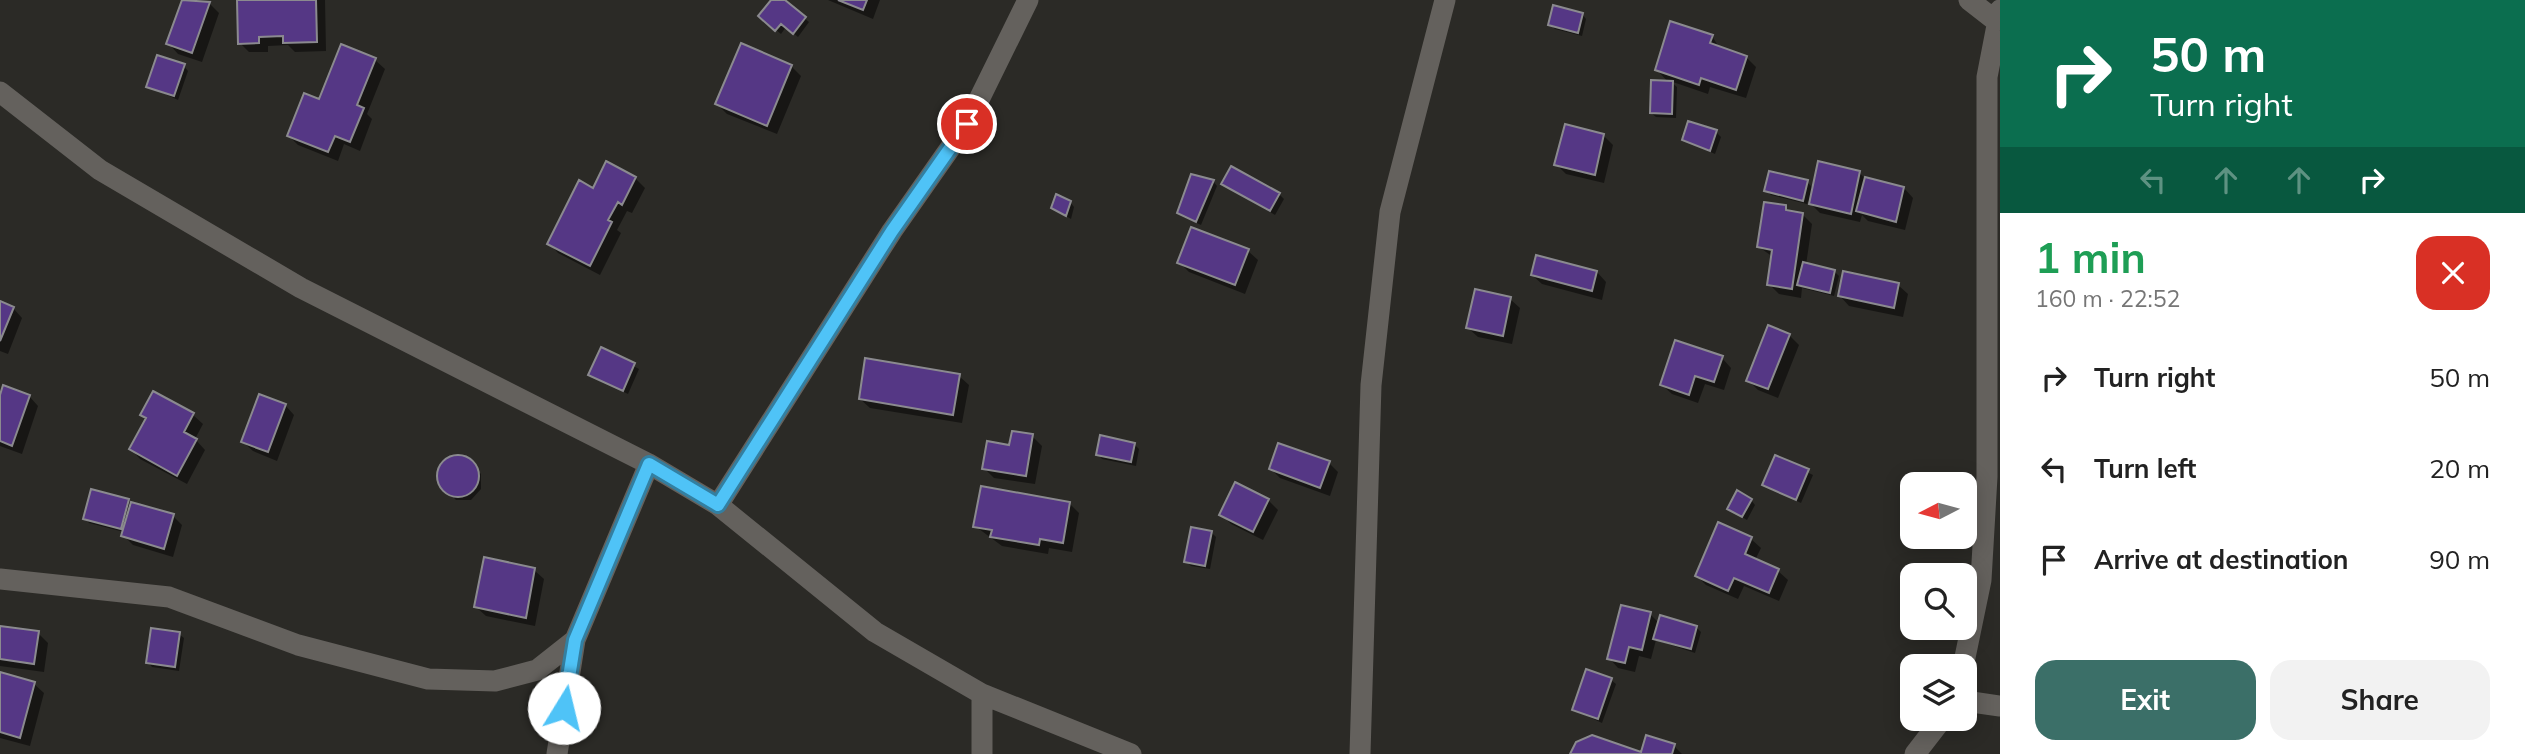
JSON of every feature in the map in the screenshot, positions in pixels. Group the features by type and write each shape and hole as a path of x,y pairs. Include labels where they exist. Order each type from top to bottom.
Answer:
{"street":[{"path":"718,505 892,231 967,124 1028,0"},
{"path":"1360,754 1371,385 1389,225 1445,0"},
{"path":"1966,654 1981,580 1987,477 1987,77 1998,15 1969,0"},
{"path":"0,92 100,170 301,288 649,464 718,505 875,632 982,694 1131,754"},
{"path":"557,754 575,640 649,464"},
{"path":"0,579 169,597 298,645 428,679 495,681 537,670 575,640"},
{"path":"982,694 982,754"},
{"path":"1977,703 2000,706"},
{"path":"1915,754 1933,731"}],"building":[{"path":"182,0 210,2 192,53 166,44"},
{"path":"237,0 316,0 317,42 283,43 283,36 259,37 259,43 238,44"},
{"path":"771,0 785,0 806,17 793,34 781,24 775,31 758,16"},
{"path":"838,0 867,0 863,10"},
{"path":"1553,5 1583,13 1578,33 1548,25"},
{"path":"1670,21 1713,35 1710,43 1747,56 1736,90 1701,78 1699,85 1655,70"},
{"path":"741,43 792,65 767,126 715,104"},
{"path":"341,44 376,58 357,105 364,108 350,142 335,136 328,152 287,136 304,93 319,99"},
{"path":"157,55 185,64 174,96 146,87"},
{"path":"1651,80 1673,81 1672,114 1650,113"},
{"path":"1688,121 1717,130 1710,151 1682,140"},
{"path":"1565,124 1604,134 1595,175 1554,165"},
{"path":"606,161 636,177 622,205 618,202 608,220 612,222 590,266 547,244 579,180 593,188"},
{"path":"1818,161 1860,171 1851,214 1809,204"},
{"path":"1231,166 1280,193 1270,211 1221,184"},
{"path":"1769,171 1808,180 1803,201 1764,191"},
{"path":"1191,174 1214,180 1196,222 1177,213"},
{"path":"1865,177 1904,187 1896,222 1856,211"},
{"path":"1056,194 1071,201 1066,216 1051,208"},
{"path":"1764,202 1786,205 1786,210 1803,213 1792,289 1767,285 1772,250 1757,247"},
{"path":"1191,227 1249,249 1235,285 1177,263"},
{"path":"1536,255 1597,271 1592,291 1531,275"},
{"path":"1803,262 1835,270 1830,293 1797,285"},
{"path":"1843,271 1899,283 1894,308 1838,296"},
{"path":"1475,289 1511,297 1503,336 1466,328"},
{"path":"0,301 14,307 0,341"},
{"path":"1768,325 1790,334 1768,389 1746,381"},
{"path":"1675,340 1723,356 1714,382 1695,376 1689,395 1660,385"},
{"path":"601,347 635,363 623,391 588,375"},
{"path":"865,358 960,374 953,415 859,399"},
{"path":"3,385 30,395 12,446 0,441 0,395"},
{"path":"153,391 194,413 184,432 197,439 177,476 129,449 146,418 140,415"},
{"path":"259,394 286,404 268,452 241,442"},
{"path":"1012,431 1033,434 1026,476 982,469 987,441 1009,445"},
{"path":"1100,435 1135,443 1131,462 1096,455"},
{"path":"1278,443 1330,461 1320,488 1269,469"},
{"path":"458,455 473,461 479,476 473,491 458,497 443,491 437,476 443,461"},
{"path":"1775,455 1809,469 1796,500 1762,485"},
{"path":"1235,482 1269,499 1253,532 1219,515"},
{"path":"981,486 1070,502 1063,543 1040,539 1039,545 990,537 992,530 973,527"},
{"path":"91,489 129,499 121,529 83,519"},
{"path":"1737,490 1752,499 1742,517 1727,509"},
{"path":"131,502 174,514 164,549 121,536"},
{"path":"1718,522 1752,537 1745,554 1779,569 1769,593 1734,578 1728,591 1695,576"},
{"path":"1191,527 1212,531 1205,566 1184,562"},
{"path":"484,557 535,568 526,618 474,607"},
{"path":"1621,605 1651,612 1642,650 1629,647 1625,663 1607,659"},
{"path":"1660,615 1697,626 1691,649 1653,639"},
{"path":"0,626 39,631 34,664 0,659"},
{"path":"151,628 180,632 175,667 146,663"},
{"path":"1586,669 1612,678 1598,719 1572,710"},
{"path":"0,672 35,682 20,738 0,732"},
{"path":"1592,735 1641,752 1646,735 1675,744 1672,754 1570,754 1576,742"}],"route":[{"path":"564,708 575,640 649,464 718,505 892,231 967,124"}]}
